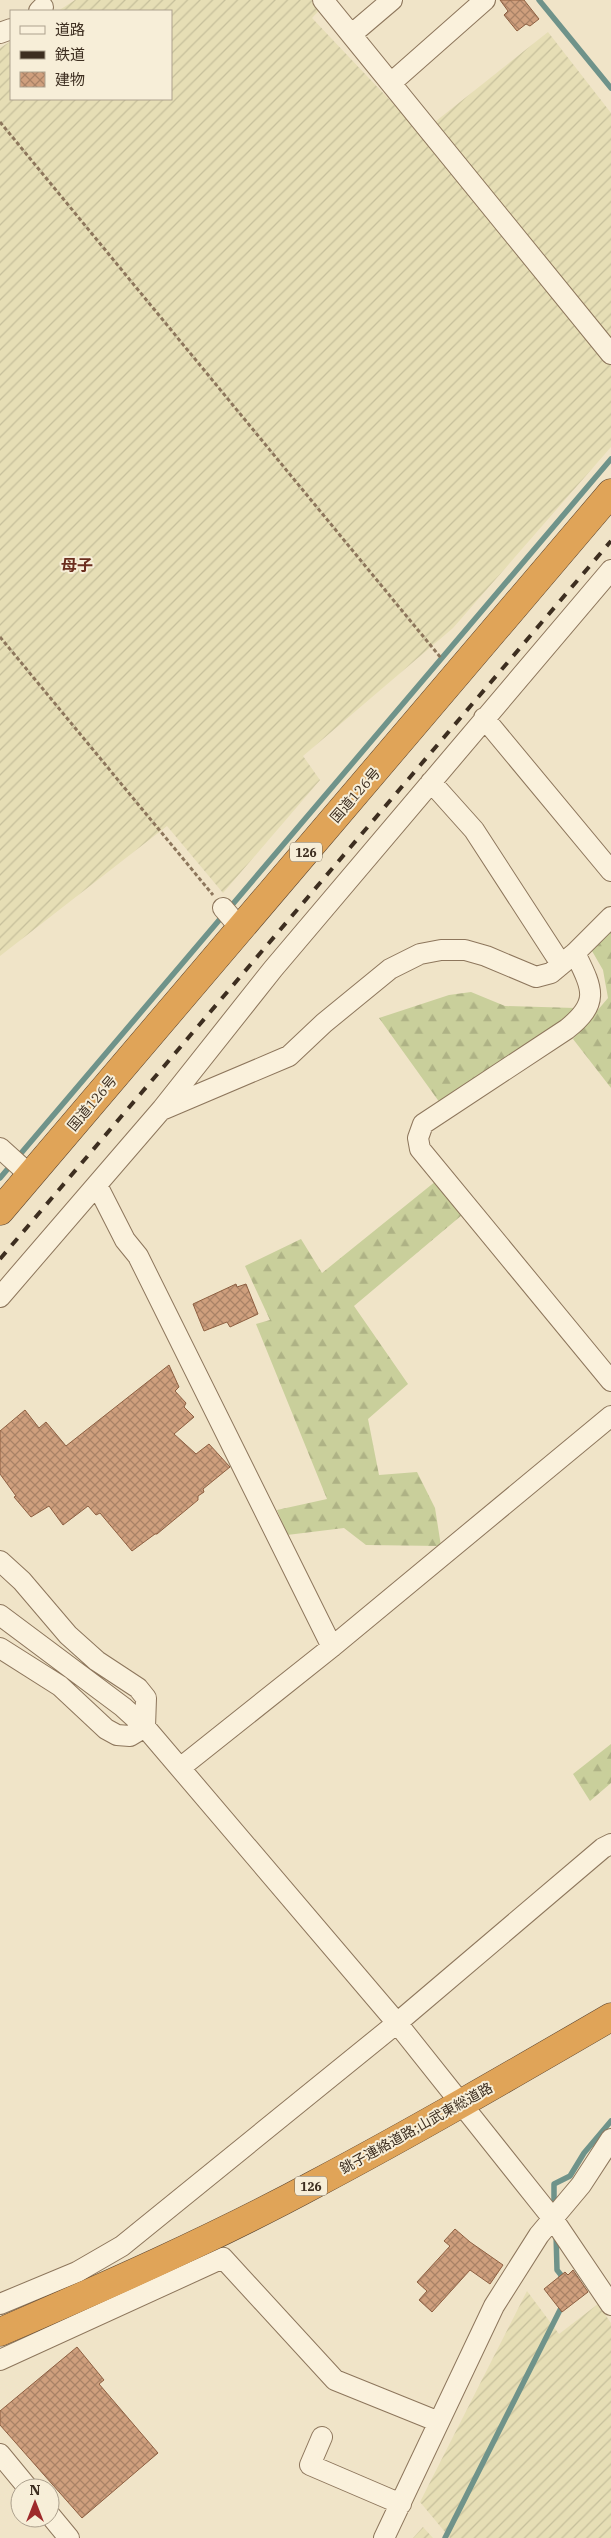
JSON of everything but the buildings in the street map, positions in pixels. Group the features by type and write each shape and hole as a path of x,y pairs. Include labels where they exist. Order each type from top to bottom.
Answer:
{"highway":[{"name":"国道126号","path":"0,1211 14,1161 611,493"},
{"name":"銚子連絡道路;山武東総道路","path":"0,2332 87,2294 313,2185 462,2104 611,2017"}],"street":[{"path":"322,0 352,34 611,354"},
{"path":"352,34 392,0"},
{"path":"391,83 485,0"},
{"path":"0,1297 162,1109 273,969 611,570"},
{"path":"484,718 611,871"},
{"path":"431,782 474,830 568,959 590,985 588,1002 583,1016 567,1030 423,1124 418,1138 420,1149 611,1381"},
{"path":"162,1109 289,1056 390,969 420,954 441,950 465,950 486,956 536,977 551,973 611,917"},
{"path":"97,1185 125,1240 138,1256 332,1647"},
{"path":"180,1768 332,1647 611,1416"},
{"path":"0,1561 22,1581 68,1635 97,1661 138,1688 146,1698 146,1727"},
{"path":"0,1615 123,1707 146,1727 397,2023 553,2219 611,2305"},
{"path":"0,1648 60,1686 106,1729 117,1735 130,1736 146,1727"},
{"path":"0,2304 77,2272 122,2246 397,2023 603,1848 611,1844"},
{"path":"384,2538 494,2306 539,2235 581,2185 611,2139"},
{"path":"0,2360 223,2258 335,2380 439,2422"},
{"path":"322,2438 310,2465 401,2504"},
{"path":"0,2454 20,2478"},
{"path":"60,2527 69,2538"}],"path":[{"path":"0,122 434,650"},
{"path":"0,637 231,917"}],"shaded area":[{"path":"75,0 329,0 312,18 421,133 548,32 611,113 611,447 453,628 303,756 320,780 223,893 167,826 0,956 0,48 10,42 10,100 172,100 172,10 60,10"},
{"path":"527,2291 559,2334 598,2304 611,2323 611,2538 450,2538 420,2502"},
{"path":"423,2527 433,2538 413,2538"}],"green space":[{"path":"611,932 611,1088 573,1039 608,998 603,970 592,951"},
{"path":"471,992 505,1006 575,1008 567,1022 440,1103 379,1018 449,995"},
{"path":"436,1181 462,1215 354,1306 408,1384 368,1419 379,1475 417,1472 435,1508 441,1546 366,1545 344,1528 287,1535 277,1510 327,1499 256,1324 270,1320 245,1266 301,1239 322,1273"},
{"path":"611,1744 611,1783 590,1801 573,1774"}],"waterway":[{"path":"539,0 611,88"},
{"path":"0,1178 611,459"},
{"path":"554,2207 554,2184 570,2176 584,2153 611,2121"},
{"path":"556,2234 557,2270 561,2275 561,2283"},
{"path":"445,2538 561,2308 561,2303"}],"railway":[{"path":"0,1259 611,541"}],"district":[{"name":"母子","path":"77,565"}]}
